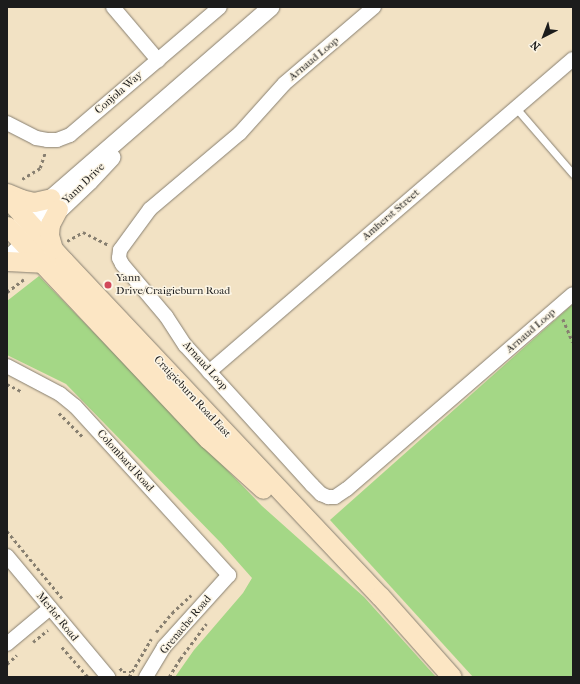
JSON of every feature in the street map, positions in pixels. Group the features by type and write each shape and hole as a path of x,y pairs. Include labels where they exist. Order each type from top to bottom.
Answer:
{"main road":[{"path":"7,193 21,199 34,202 55,203 50,224 50,255 7,260"},
{"name":"Craigieburn Road East","path":"7,198 19,231 50,255 208,439 378,594 452,677"}],"street":[{"path":"113,7 158,60"},
{"name":"Conjola Way","path":"7,123 36,138 57,140 70,135 220,7"},
{"name":"Yann Drive","path":"7,260 19,231 55,203 140,119 270,7"},
{"name":"Arnaud Loop","path":"374,7 284,84 240,133 156,203 142,219 120,250 119,258 122,264 166,316 176,334 209,372 312,486 328,497 335,497 347,489 573,294"},
{"name":"Amherst Street","path":"209,372 573,59"},
{"name":"Colombard Road","path":"7,366 60,394 75,406 229,575"},
{"name":"Merlot Road","path":"7,556 108,677"},
{"name":"Grenache Road","path":"146,677 164,647 229,575"},
{"path":"7,644 50,608"}],"lane":[{"path":"516,108 573,174"}],"path":[{"path":"22,179 38,170 42,165 47,140"},
{"path":"50,255 68,240 84,232 120,250"},
{"path":"556,309 566,323 573,342"},
{"path":"7,384 27,394"},
{"path":"54,408 87,442"},
{"path":"7,531 63,598"},
{"path":"169,677 180,659 206,624"},
{"path":"118,666 124,672 131,672"}],"green space":[{"path":"39,276 262,506 364,597 436,677 175,677 194,650 243,593 252,578 221,543 66,384 7,355 7,301"},
{"path":"573,304 573,677 473,677 330,520"}],"place":[{"name":"Yann Drive/Craigieburn Road","path":"108,285"}]}
